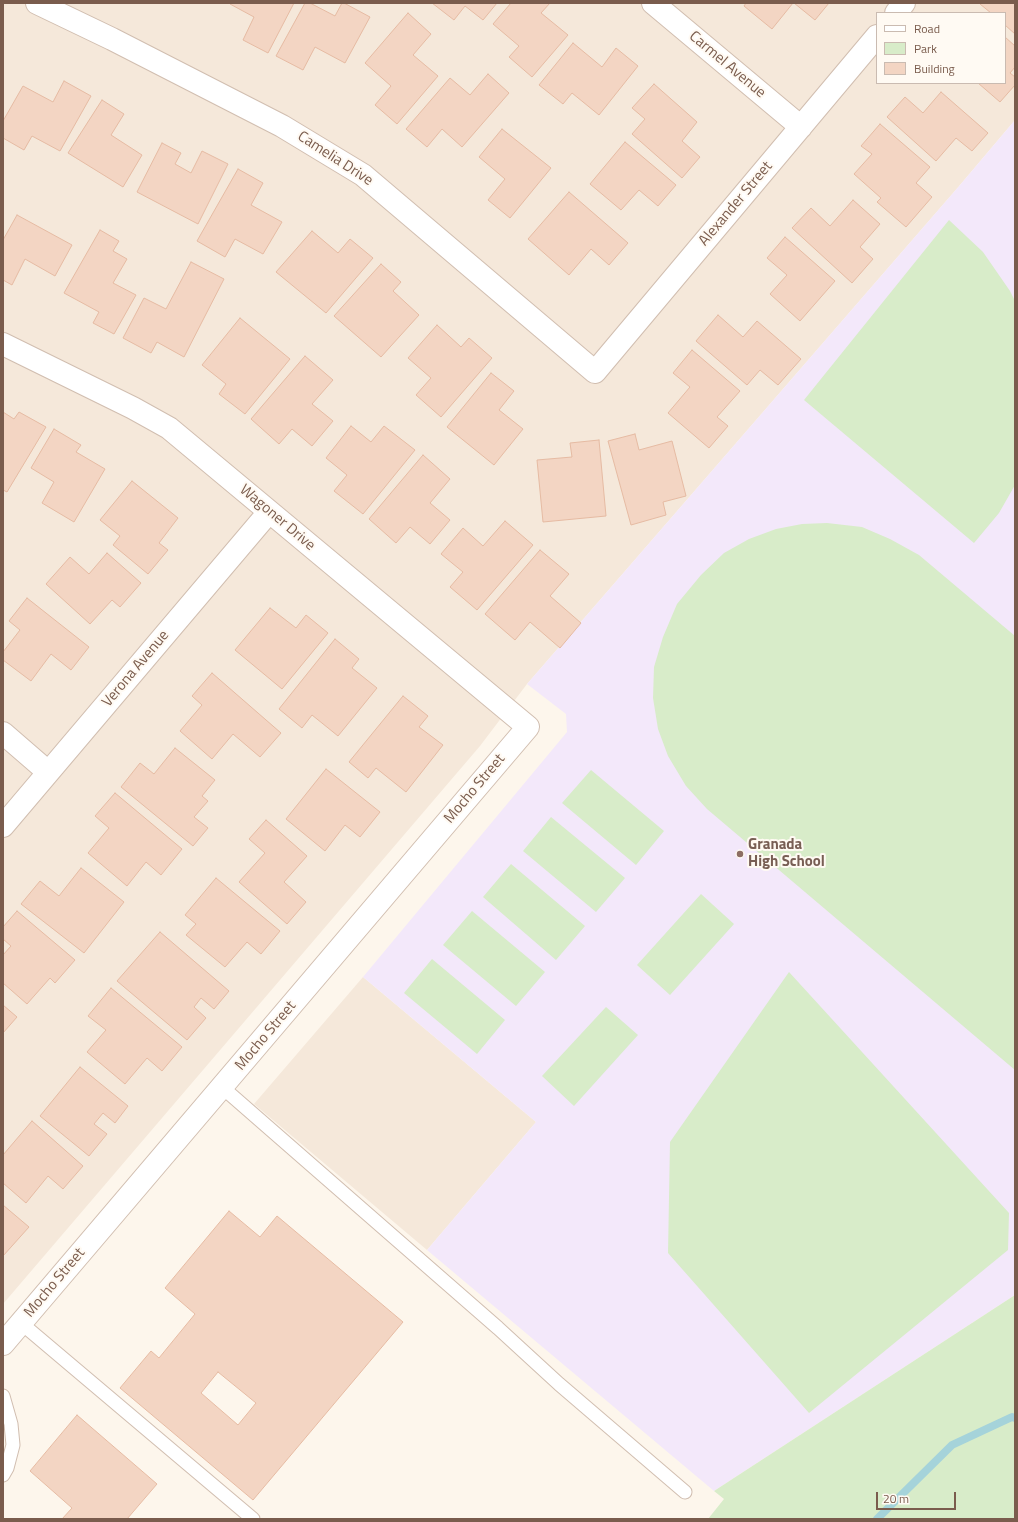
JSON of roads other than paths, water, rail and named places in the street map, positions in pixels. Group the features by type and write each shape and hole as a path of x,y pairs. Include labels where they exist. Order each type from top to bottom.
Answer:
{"street":[{"name":"Camelia Drive","path":"37,3 112,39 282,126 363,175 595,372"},
{"name":"Carmel Avenue","path":"653,3 801,127"},
{"path":"897,12 904,3"},
{"name":"Alexander Street","path":"595,372 876,37"},
{"name":"Wagoner Drive","path":"3,344 133,408 169,428 528,728"},
{"name":"Verona Avenue","path":"3,826 269,512"},
{"name":"Mocho Street","path":"3,1344 528,728"},
{"path":"3,733 48,772"}],"lane":[{"path":"222,1087 498,1328 559,1384 685,1492"},
{"path":"21,1323 253,1519"},
{"path":"3,1396 11,1424 13,1445 3,1475"}],"waterway":[{"path":"877,1519 952,1445 1012,1417 1015,1418"}],"place":[{"name":"Granada High School","path":"740,854"}]}
